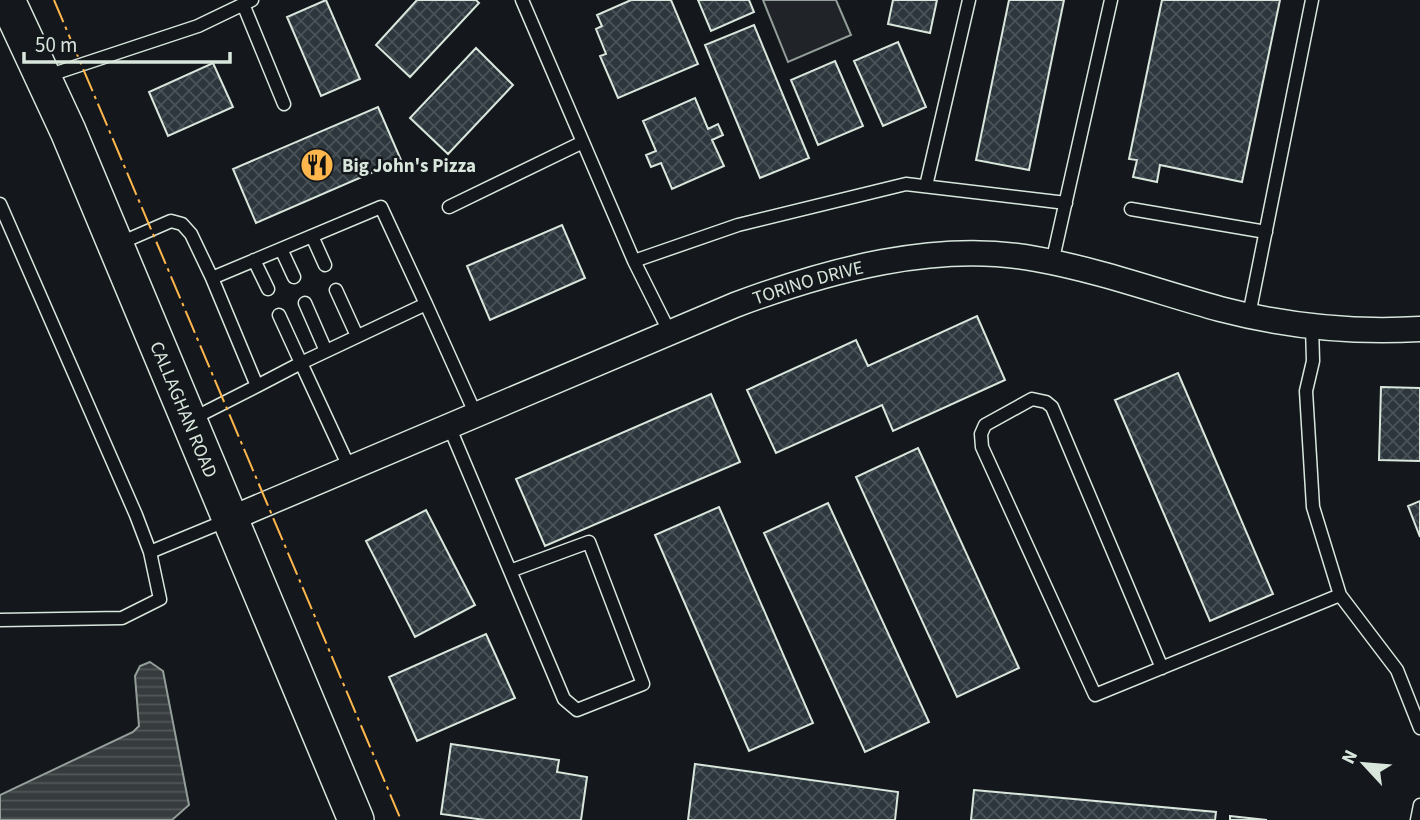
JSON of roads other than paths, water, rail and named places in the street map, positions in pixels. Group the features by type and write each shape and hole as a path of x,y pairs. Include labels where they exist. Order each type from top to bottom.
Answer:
{"main road":[{"name":"CALLAGHAN ROAD","path":"7,0 116,245 356,820"}],"street":[{"name":"TORINO DRIVE","path":"230,519 772,291 840,270 942,256 999,254 1052,263 1222,309 1327,329 1420,329"}],"lane":[{"path":"522,0 634,261 670,333"},
{"path":"926,186 968,0"},
{"path":"1052,263 1111,0"},
{"path":"1250,314 1312,0"},
{"path":"43,77 198,26 247,2 284,104"},
{"path":"449,207 583,142"},
{"path":"634,261 738,225 906,184 1066,203"},
{"path":"0,204 136,515 150,552 160,599 122,618 0,620"},
{"path":"212,278 381,207 476,415"},
{"path":"1131,209 1266,232"},
{"path":"116,245 171,221 182,224 191,234 212,278 257,386"},
{"path":"312,236 324,265"},
{"path":"281,248 294,277"},
{"path":"254,260 268,289"},
{"path":"336,290 357,336"},
{"path":"305,303 326,351"},
{"path":"189,421 301,363 426,304"},
{"path":"279,315 350,470"},
{"path":"1312,326 1313,361 1306,391 1313,508 1340,595 1396,670 1420,728"},
{"path":"1162,668 1052,407 1046,402 1032,399 985,425 982,447 1095,695 1162,668 1340,595"},
{"path":"449,426 510,571 564,699 577,710 643,684 589,542 510,571"},
{"path":"150,552 230,519"},
{"path":"1417,820 1420,805"}],"place":[{"name":"Big John's Pizza","path":"317,165"}]}
